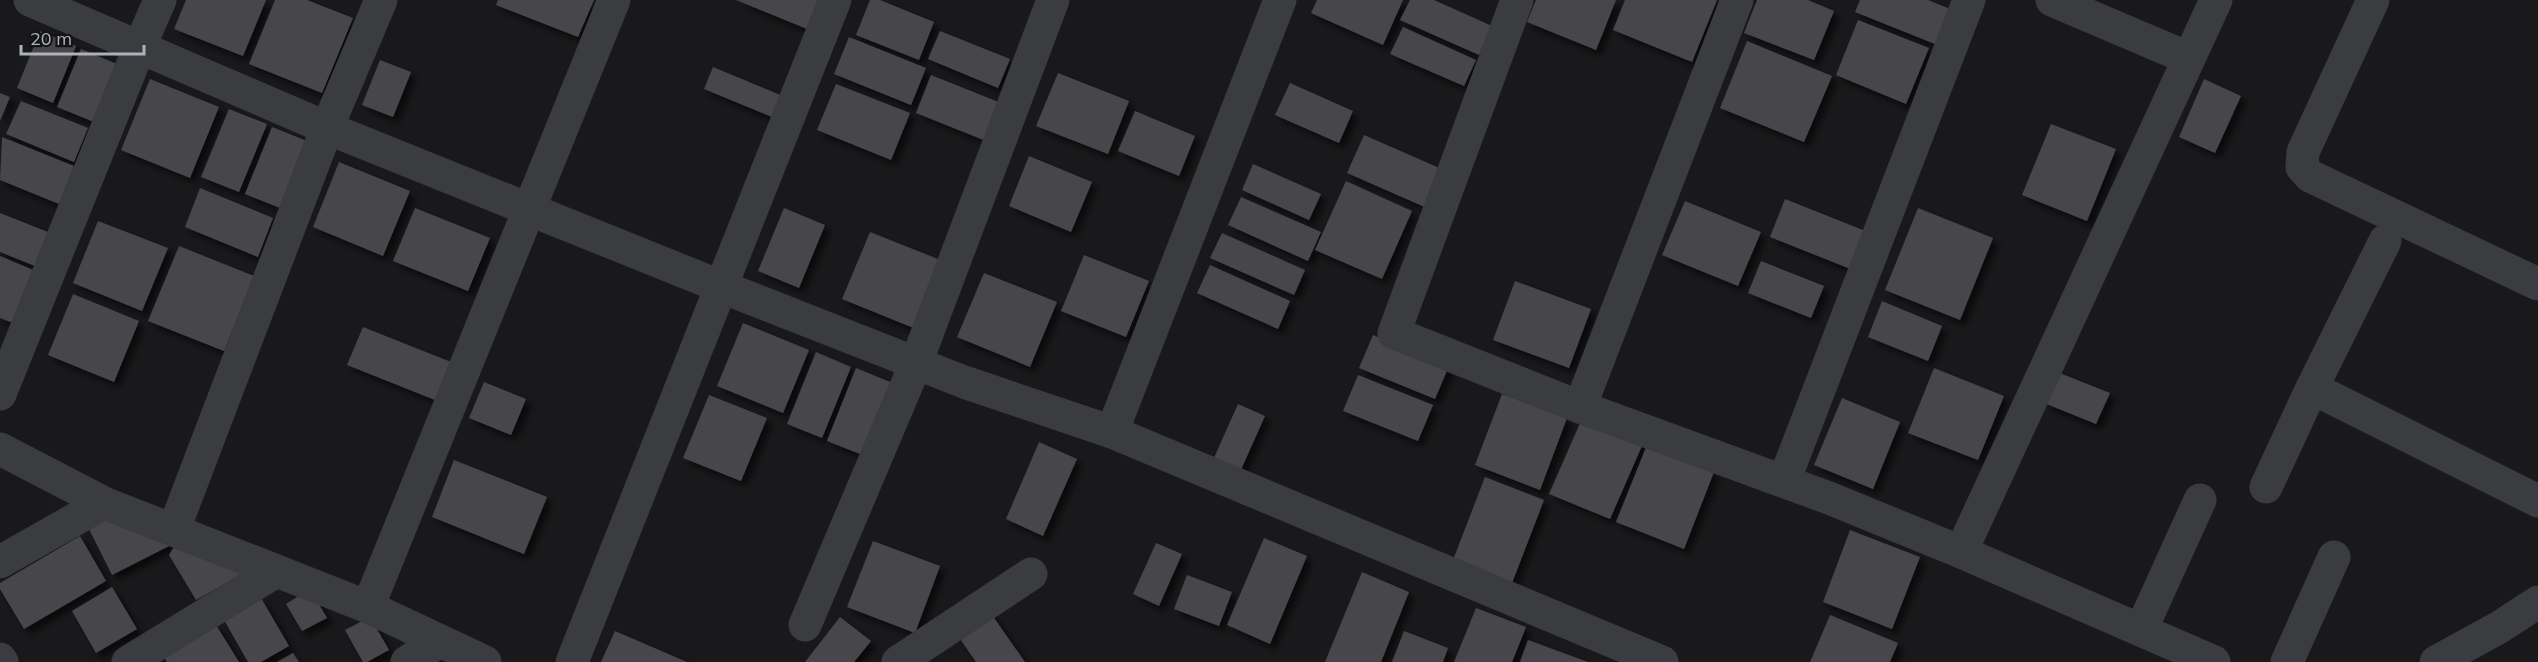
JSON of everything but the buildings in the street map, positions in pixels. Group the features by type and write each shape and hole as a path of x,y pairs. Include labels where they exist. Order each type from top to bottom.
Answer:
{"street":[{"path":"30,0 140,45 327,128 964,382 1112,432 1662,662"},
{"path":"0,394 160,0"},
{"path":"174,529 327,128 381,0"},
{"path":"368,607 531,210 614,0"},
{"path":"572,662 834,0"},
{"path":"805,625 916,363 1053,0"},
{"path":"1112,432 1280,0"},
{"path":"1517,0 1394,333 1580,407 1784,481 1962,552 2214,662"},
{"path":"1580,407 1737,0"},
{"path":"1784,481 1969,0"},
{"path":"2052,0 2188,58"},
{"path":"1962,552 2216,0"},
{"path":"2373,0 2303,152 2302,167 2310,176 2538,284"},
{"path":"2266,487 2385,241"},
{"path":"2312,388 2538,501"},
{"path":"0,450 104,503 368,607 485,662"},
{"path":"2141,630 2200,500"},
{"path":"0,562 104,503"},
{"path":"2287,662 2334,557"},
{"path":"128,662 275,572"},
{"path":"898,662 1031,574"},
{"path":"2436,662 2498,628 2538,602"},
{"path":"407,662 440,641"}]}
